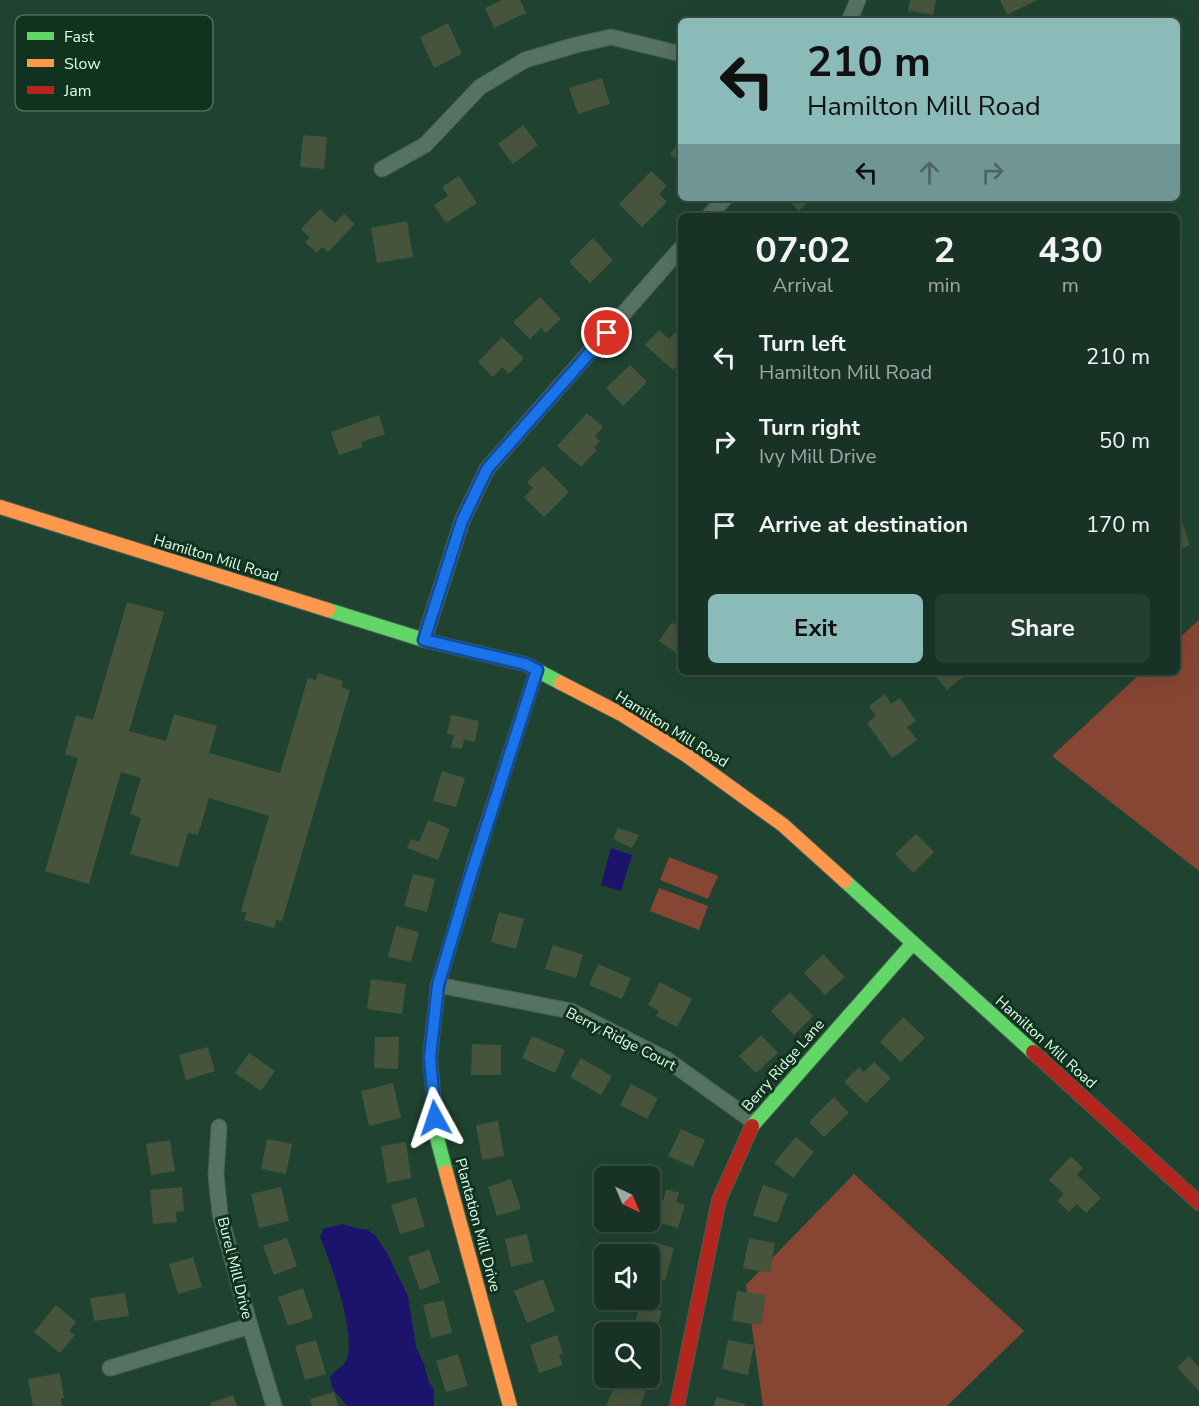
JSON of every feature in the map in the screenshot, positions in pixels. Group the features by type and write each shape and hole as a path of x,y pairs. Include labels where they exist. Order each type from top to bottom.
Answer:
{"main road":[{"name":"Hamilton Mill Road","path":"0,507 424,640 525,664 623,715 706,769 783,825 1199,1203"},
{"name":"Plantation Mill Drive","path":"510,1406 437,1138 430,1057 438,985 537,670"},
{"name":"Berry Ridge Lane","path":"676,1406 719,1200 754,1122 913,943"}],"street":[{"path":"850,18 858,0"},
{"path":"382,169 425,145 480,87 525,60 576,45 611,38 678,53"},
{"path":"712,213 722,201"},
{"path":"424,640 462,521 487,469 678,251"},
{"name":"Berry Ridge Court","path":"438,985 571,1011 666,1059 754,1122"},
{"name":"Burel Mill Drive","path":"219,1127 216,1175 220,1214 274,1406"},
{"path":"110,1368 250,1326"}],"shaded area":[{"path":"1199,620 1199,871 1052,756 1139,675 1180,675 1180,637"},
{"path":"611,848 632,855 621,891 601,885"},
{"path":"669,857 718,876 708,899 660,880"},
{"path":"659,888 708,906 699,930 650,911"},
{"path":"854,1174 1024,1331 947,1406 763,1406 746,1285"},
{"path":"343,1224 368,1230 376,1236 387,1253 408,1296 416,1347 434,1390 434,1406 347,1406 332,1387 330,1377 346,1361 349,1350 348,1335 341,1299 320,1237 323,1229"}],"building":[{"path":"502,0 520,0 526,13 494,28 485,8"},
{"path":"910,0 936,0 933,15 908,11"},
{"path":"1000,0 1037,0 1007,15"},
{"path":"448,23 462,54 434,68 420,37"},
{"path":"602,78 610,104 578,114 569,88"},
{"path":"523,125 538,145 513,164 498,144"},
{"path":"303,135 327,137 324,169 300,167"},
{"path":"678,145 678,161 670,154"},
{"path":"651,171 667,186 659,194 667,202 642,227 619,204"},
{"path":"459,176 477,203 446,223 434,205 448,196 442,187"},
{"path":"789,201 809,201 799,211"},
{"path":"320,209 335,223 344,214 355,224 328,252 322,247 317,253 305,242 310,238 301,229"},
{"path":"407,221 413,257 377,263 371,228"},
{"path":"593,238 613,260 590,283 569,262"},
{"path":"540,297 561,319 546,333 541,328 530,339 513,322"},
{"path":"678,329 678,364 673,370 645,345 659,330 669,339"},
{"path":"502,337 524,358 509,374 502,367 493,377 478,362"},
{"path":"630,365 647,382 623,406 606,388"},
{"path":"587,413 603,427 595,436 600,441 594,447 597,450 581,467 557,446"},
{"path":"379,415 385,434 361,442 363,447 339,455 331,432"},
{"path":"543,466 569,492 544,517 524,497 533,488 527,482"},
{"path":"1180,517 1190,545 1180,549"},
{"path":"127,602 164,612 129,731 166,741 174,714 217,726 209,753 280,773 308,678 316,680 318,673 343,681 341,687 350,690 282,921 276,920 274,928 244,920 247,913 241,911 269,816 209,798 198,835 188,833 178,867 130,854 141,818 130,814 141,778 121,772 89,884 45,871 78,758 65,754 76,715 93,720"},
{"path":"672,622 678,627 678,654 659,641"},
{"path":"934,675 965,675 947,690"},
{"path":"885,694 891,704 900,698 916,721 907,727 917,740 892,758 867,723 876,716 869,706"},
{"path":"451,715 479,721 475,742 464,740 462,749 451,747 454,735 447,734"},
{"path":"442,771 465,778 456,807 433,801"},
{"path":"428,820 450,829 438,860 407,848 411,839 419,842"},
{"path":"618,828 639,835 632,848 613,839"},
{"path":"916,834 934,852 913,873 895,854"},
{"path":"413,874 435,879 427,912 404,906"},
{"path":"499,912 524,919 516,949 491,942"},
{"path":"396,926 419,932 411,962 388,957"},
{"path":"553,945 583,955 576,978 545,969"},
{"path":"823,954 845,977 825,995 804,973"},
{"path":"598,964 631,978 622,999 589,985"},
{"path":"371,979 406,984 402,1014 367,1009"},
{"path":"660,982 692,999 677,1027 656,1016 659,1011 648,1005"},
{"path":"790,992 813,1016 794,1035 771,1011"},
{"path":"903,1017 925,1038 901,1062 880,1042"},
{"path":"761,1035 778,1053 756,1073 739,1056"},
{"path":"532,1036 565,1050 555,1073 522,1058"},
{"path":"375,1037 399,1037 398,1069 374,1068"},
{"path":"472,1044 501,1045 501,1075 471,1075"},
{"path":"208,1047 215,1071 186,1080 179,1055"},
{"path":"249,1053 275,1071 261,1091 235,1073"},
{"path":"581,1058 612,1076 601,1095 570,1077"},
{"path":"874,1062 891,1078 866,1103 844,1082 859,1067 864,1072"},
{"path":"393,1083 401,1118 369,1126 361,1091"},
{"path":"631,1084 658,1098 647,1119 620,1105"},
{"path":"834,1097 849,1113 824,1137 809,1122"},
{"path":"498,1121 504,1156 482,1160 476,1125"},
{"path":"681,1129 705,1140 693,1167 668,1156"},
{"path":"796,1137 814,1152 793,1178 774,1163"},
{"path":"267,1139 292,1144 286,1174 261,1169"},
{"path":"170,1140 175,1171 151,1175 146,1144"},
{"path":"406,1142 411,1178 387,1183 381,1146"},
{"path":"1071,1156 1083,1168 1077,1175 1101,1198 1086,1213 1077,1204 1069,1212 1057,1201 1064,1194 1049,1180"},
{"path":"511,1179 521,1209 497,1216 488,1187"},
{"path":"763,1185 788,1194 777,1223 753,1215"},
{"path":"182,1187 184,1211 176,1212 177,1222 153,1224 150,1190"},
{"path":"281,1187 289,1221 259,1228 251,1194"},
{"path":"666,1189 679,1193 676,1202 685,1205 678,1228 660,1223 660,1200 663,1201"},
{"path":"416,1197 425,1227 400,1234 391,1205"},
{"path":"527,1234 533,1262 511,1267 505,1239"},
{"path":"287,1238 297,1266 274,1275 263,1246"},
{"path":"749,1238 775,1243 770,1273 743,1268"},
{"path":"660,1244 674,1248 665,1281 660,1280"},
{"path":"429,1250 440,1282 420,1290 408,1257"},
{"path":"193,1257 202,1287 178,1294 169,1264"},
{"path":"543,1279 555,1311 527,1323 514,1291"},
{"path":"303,1288 313,1318 288,1326 278,1297"},
{"path":"737,1291 766,1295 761,1325 732,1321"},
{"path":"125,1293 129,1316 94,1321 90,1298"},
{"path":"444,1300 452,1333 431,1338 423,1305"},
{"path":"56,1305 76,1322 69,1331 75,1335 60,1353 34,1332"},
{"path":"639,1310 662,1311 659,1322 635,1322"},
{"path":"557,1335 563,1354 559,1355 563,1365 539,1373 530,1345"},
{"path":"316,1340 326,1374 305,1380 295,1346"},
{"path":"728,1340 754,1345 748,1375 722,1369"},
{"path":"458,1354 468,1386 446,1392 436,1361"},
{"path":"1189,1356 1199,1367 1199,1391 1177,1367"},
{"path":"60,1373 64,1398 61,1398 62,1406 33,1406 28,1379"},
{"path":"614,1388 639,1388 646,1391 640,1406 606,1406"},
{"path":"334,1392 338,1406 312,1406 310,1399"},
{"path":"233,1395 237,1406 211,1406 210,1403"},
{"path":"716,1397 745,1404 745,1406 714,1406"}],"traffic: fast":[{"path":"328,610 424,640 525,664 561,683"},
{"path":"446,1172 437,1138 430,1057 438,985 476,858"},
{"path":"845,881 1033,1052"},
{"path":"752,1126 913,943"}],"traffic: slow":[{"path":"0,507 328,610"},
{"path":"561,683 623,715 686,755 783,825 845,881"},
{"path":"446,1172 510,1406"}],"traffic: jam":[{"path":"476,858 537,670"},
{"path":"1033,1052 1199,1203"},
{"path":"677,1406 719,1200 752,1126"}],"route":[{"path":"435,1118 430,1057 438,985 537,670 525,664 424,640 462,521 487,469 607,333"}]}
